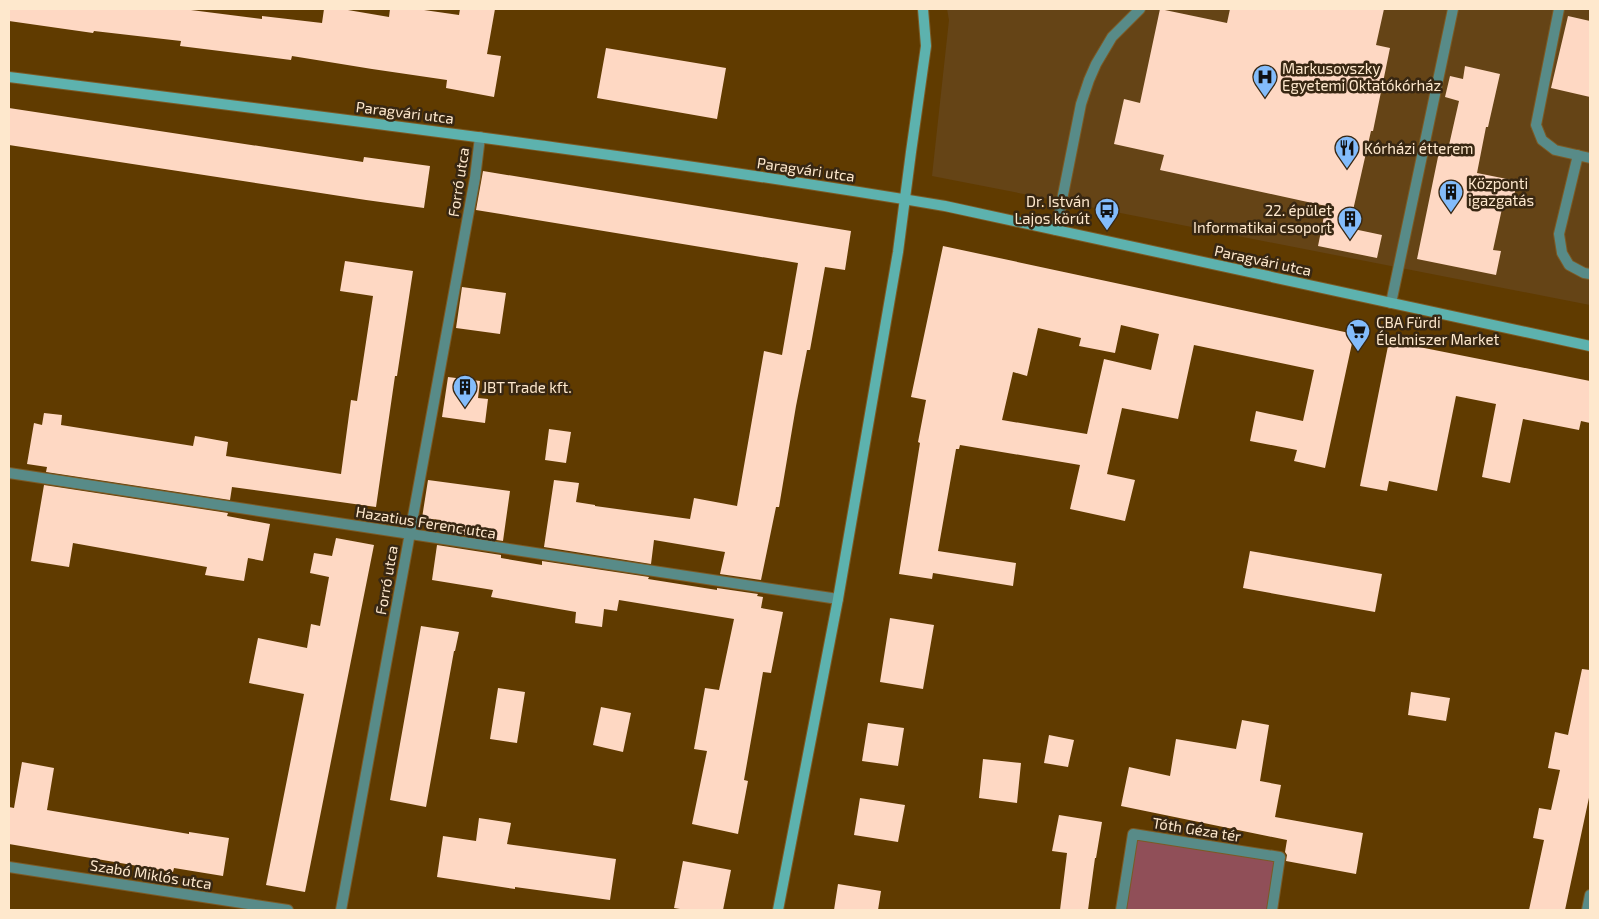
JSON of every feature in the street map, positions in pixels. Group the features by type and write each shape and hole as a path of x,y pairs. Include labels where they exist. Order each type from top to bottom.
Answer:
{"street":[{"path":"1056,230 1081,104 1089,80 1112,37 1140,9"},
{"path":"1391,303 1453,9"},
{"path":"1559,9 1536,125 1542,140 1555,150 1590,158"},
{"path":"778,910 838,599 898,252 926,46 924,10"},
{"name":"Paragvári utca","path":"9,77 480,137 905,199 945,206 1590,346"},
{"name":"Forró utca","path":"340,910 475,178 480,137"},
{"path":"1578,155 1559,234 1562,253 1569,265 1590,274"},
{"name":"Hazatius Ferenc utca","path":"9,473 838,599"},
{"name":"Tóth Géza tér","path":"1121,910 1133,834 1280,856 1272,910"},
{"name":"Szabó Miklós utca","path":"9,867 288,910"},
{"path":"1587,910 1590,895"}],"shaded area":[{"name":"Markusovszky Egyetemi Oktatókórház","path":"947,9 1590,9 1590,305 932,176 949,20"},
{"path":"1135,838 1275,858 1267,910 1124,910"}],"building":[{"path":"9,9 183,9 262,19 262,16 322,23 324,9 342,9 389,17 390,9 417,9 459,15 460,9 495,9 487,54 501,56 494,97 446,88 447,80 292,56 291,60 180,46 181,41 94,31 93,33 9,21"},
{"path":"1160,9 1227,23 1230,9 1384,9 1376,45 1390,48 1373,131 1371,131 1349,228 1382,235 1377,258 1318,246 1326,206 1160,170 1164,155 1114,144 1124,99 1140,103"},
{"path":"1568,16 1590,21 1590,97 1551,88"},
{"path":"606,48 726,68 717,119 597,98"},
{"name":"Központi igazgatás","path":"1465,66 1500,74 1488,127 1486,127 1477,173 1517,181 1512,206 1503,204 1493,250 1501,251 1496,275 1417,259 1439,152 1447,154 1459,101 1445,97 1450,76 1463,79"},
{"path":"9,108 363,162 364,157 430,166 424,208 9,145"},
{"path":"483,171 851,231 845,270 825,267 810,350 807,350 796,406 779,507 776,507 761,580 720,574 725,552 654,540 651,564 544,547 554,480 579,483 576,502 595,506 690,519 694,498 737,506 764,351 782,355 798,263 476,210"},
{"path":"943,246 1354,334 1325,468 1294,461 1297,450 1250,441 1256,411 1303,421 1314,370 1194,345 1178,419 1122,408 1107,474 1135,480 1125,521 1070,509 1080,465 960,445 959,449 956,449 938,551 1016,563 1013,586 933,573 932,579 899,574 926,400 911,397","holes":["1121,325 1159,334 1151,370 1104,359 1087,434 1002,420 1013,372 1027,376 1038,328 1081,338 1079,346 1115,353"]},
{"path":"345,261 413,271 397,376 395,376 376,507 232,487 230,500 46,472 47,467 27,464 34,423 42,425 44,413 62,415 61,425 193,446 195,436 228,442 226,456 341,474 351,400 357,401 373,296 340,291"},
{"path":"462,287 506,293 500,334 456,328"},
{"path":"1389,341 1590,381 1590,423 1581,421 1579,430 1523,419 1510,483 1482,477 1496,404 1456,396 1437,491 1389,481 1387,491 1360,486"},
{"name":"JBT Trade kft.","path":"448,377 480,381 478,398 488,399 485,423 442,417"},
{"path":"549,429 571,432 566,463 545,460"},
{"path":"428,480 510,491 503,541 439,531 441,520 422,518"},
{"path":"44,485 228,513 227,516 270,524 263,561 248,558 244,581 205,575 207,567 73,543 69,567 31,561"},
{"path":"336,538 374,545 305,892 266,885 304,694 249,683 258,638 307,648 311,624 320,626 329,577 310,573 314,553 332,556"},
{"path":"437,545 501,555 501,558 542,565 542,561 649,577 648,579 717,590 717,588 758,594 757,596 763,597 761,608 783,612 771,673 763,672 744,780 748,781 738,834 692,824 707,751 694,749 705,688 719,690 734,619 619,600 617,611 604,609 602,627 575,623 576,612 491,597 493,590 432,580"},
{"path":"1250,551 1382,574 1375,612 1243,588"},
{"path":"890,618 934,625 923,689 880,682"},
{"path":"421,626 459,632 426,807 390,800"},
{"path":"1582,669 1590,670 1590,793 1565,910 1529,910 1544,840 1533,838 1539,808 1551,810 1560,770 1548,768 1555,732 1568,735"},
{"path":"498,688 525,692 517,743 490,739"},
{"path":"1411,692 1450,698 1446,721 1408,715"},
{"path":"601,707 631,713 623,752 593,745"},
{"path":"1242,720 1269,725 1260,781 1281,785 1275,817 1363,833 1356,874 1286,861 1287,840 1121,806 1129,767 1170,776 1176,739 1236,749"},
{"path":"868,723 904,728 898,766 862,761"},
{"path":"1049,735 1074,740 1068,767 1044,763"},
{"path":"983,759 1021,763 1017,803 979,798"},
{"path":"22,762 54,768 47,810 189,834 189,832 229,838 223,876 174,868 173,872 9,844 9,807 14,808"},
{"path":"860,798 905,805 898,842 854,835"},
{"path":"1059,815 1102,822 1088,910 1060,910 1067,853 1052,851"},
{"path":"479,818 511,823 507,844 616,859 610,900 515,887 515,889 437,877 443,836 476,841"},
{"path":"683,861 731,870 723,910 686,910 674,908"},
{"path":"838,884 881,891 878,910 834,910"}],"place":[{"name":"Markusovszky Egyetemi Oktatókórház","path":"1265,98"},
{"name":"Kórházi étterem","path":"1347,169"},
{"name":"Központi igazgatás","path":"1451,213"},
{"name":"Dr. István Lajos körút","path":"1107,231"},
{"name":"22. épület Informatikai csoport","path":"1350,240"},
{"name":"CBA Fürdi Élelmiszer Market","path":"1358,352"},
{"name":"JBT Trade kft.","path":"465,408"}]}
